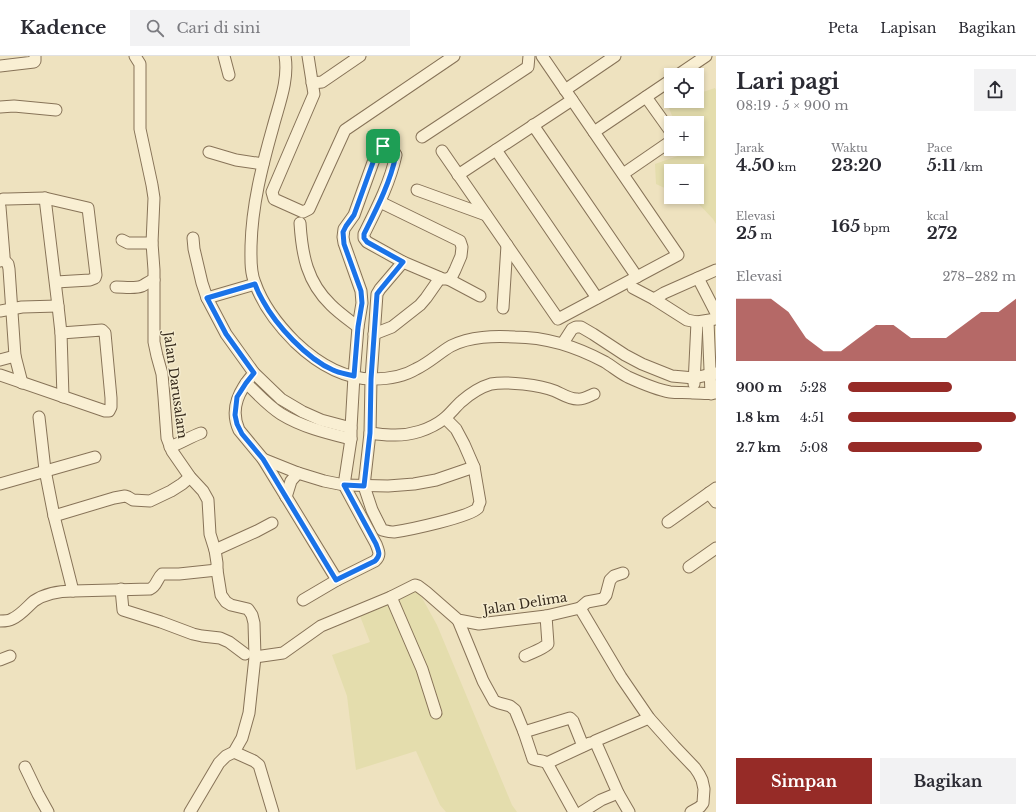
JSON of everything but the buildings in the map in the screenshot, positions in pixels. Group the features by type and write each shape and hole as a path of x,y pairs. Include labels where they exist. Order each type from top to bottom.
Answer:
{"street":[{"path":"0,66 34,62 35,56"},
{"name":"Jalan Darusalam","path":"135,56 140,64 140,129 154,198 152,242 154,280 154,342 162,374 167,438 170,447 190,477 203,491 208,500 210,534 215,550 217,563 216,570 223,599 231,605 248,609 252,615 250,655 251,699 242,738 234,752 226,756 219,763 190,812"},
{"path":"224,56 229,75"},
{"path":"285,56 285,82 263,164 254,207 251,236 252,268 255,284 263,301 273,316 289,336 303,350 332,370 371,379 386,379 402,376 416,370 450,347 463,342 494,336 523,337 563,343 594,356 606,363 623,379 671,392 713,393 709,319 698,278"},
{"path":"308,56 314,94 272,192 274,199 303,212 309,209 345,130 454,56"},
{"path":"312,83 322,82 360,56"},
{"path":"422,138 528,67 529,56"},
{"path":"442,151 558,319 678,256 542,56"},
{"path":"565,90 615,56"},
{"path":"688,68 706,56"},
{"path":"594,132 664,85"},
{"path":"646,97 664,122"},
{"path":"458,175 572,100"},
{"path":"0,107 14,106 56,110"},
{"path":"533,125 637,277"},
{"path":"303,600 336,580 375,561 378,558 379,552 376,544 344,485 351,433 358,327 362,303 361,291 344,244 343,237 344,229 354,215 376,154 383,146 389,146 393,149 396,155 380,202 364,234 364,238 367,242 403,262 444,278 480,296"},
{"path":"623,174 664,146"},
{"path":"496,150 597,298"},
{"path":"209,152 236,160 263,164"},
{"path":"417,190 486,215"},
{"path":"0,202 3,199 45,198 88,208 96,275 95,278 90,280 56,282"},
{"path":"45,198 61,333 64,397"},
{"path":"374,334 392,327 426,298 444,278 452,276 461,256 462,247 460,241 380,202"},
{"path":"0,207 2,261 8,264 9,269 15,356 22,383"},
{"path":"300,223 301,241 305,261 308,272 315,286 331,306 358,327"},
{"path":"193,238 194,249 207,298 226,334 254,373 280,399 302,412 351,433"},
{"path":"122,240 128,242 152,242"},
{"path":"503,308 507,245"},
{"path":"403,262 377,294 371,379 370,433 364,486 372,510 382,530 393,532 450,520 478,508 480,502 474,467 464,444 456,430 446,418"},
{"path":"654,299 716,270"},
{"path":"116,287 138,287 154,280"},
{"path":"207,298 255,284"},
{"path":"633,288 654,299 687,320 709,319"},
{"path":"361,291 377,294"},
{"path":"0,311 58,306"},
{"path":"695,393 694,378 709,319"},
{"path":"563,343 572,329 581,327 625,355 642,364 672,376 694,378 713,374"},
{"path":"0,376 105,411 109,411 111,409 111,398 106,333 102,330 61,333"},
{"path":"0,360 15,356"},
{"path":"254,373 237,397 235,415 237,424 242,434 263,459 336,580"},
{"path":"246,383 266,403 281,414 296,422 316,430 351,433"},
{"path":"370,433 391,435 420,432 434,426 446,418 463,400 474,393 491,385 500,383 541,386 580,400 594,394"},
{"path":"39,417 54,516 73,592"},
{"path":"170,447 201,433"},
{"path":"0,484 95,457"},
{"path":"263,459 324,482 364,486 414,484 436,480 474,467"},
{"path":"286,497 291,481 298,473"},
{"path":"54,516 125,496 133,500 150,501 171,491 190,477"},
{"path":"668,522 712,490 716,502"},
{"path":"215,550 272,523"},
{"path":"689,567 716,548"},
{"path":"0,621 11,620 36,600 46,595 62,591 73,592 153,588 162,574 180,574 216,570"},
{"path":"580,608 587,602 602,598 606,595 610,580 614,576 623,573"},
{"name":"Jalan Delima","path":"250,655 283,653 321,626 391,597 415,585 458,620 479,624 546,616 580,608 621,677 649,718 695,768 702,780 704,789 703,803 700,807 691,812"},
{"path":"121,589 124,610 193,634 220,638 250,655"},
{"path":"391,597 422,669 436,713"},
{"path":"525,656 543,648 548,644 546,616"},
{"path":"458,620 483,681 494,700 510,706 515,710 533,759 547,763 649,718"},
{"path":"524,732 570,718 574,721 583,746"},
{"path":"596,741 618,793 629,812"},
{"path":"234,752 254,760 259,765 273,812"},
{"path":"547,763 574,812"},
{"path":"25,767 48,812"},
{"path":"582,812 601,800 618,793"}],"shaded area":[{"path":"715,88 716,90 716,224 699,204 704,204 704,164 664,164 664,188 656,184 655,164 678,156 704,156 704,116 672,116 669,108 704,108 704,92"},
{"path":"415,585 437,625 512,805 517,812 446,812 440,805 416,751 356,770 347,696 332,655 370,642 360,616"}],"route":[{"path":"383,146 389,146 393,149 396,155 389,179 380,202 364,234 364,238 367,242 403,262 377,294 371,379 370,433 364,486 344,485 379,552 378,558 375,561 336,580 263,459 239,430 235,415 237,397 254,373 226,334 207,298 255,284 263,301 273,316 289,336 303,350 332,370 354,376 362,298 361,291 344,244 343,232 354,215 376,154 383,146"}]}
